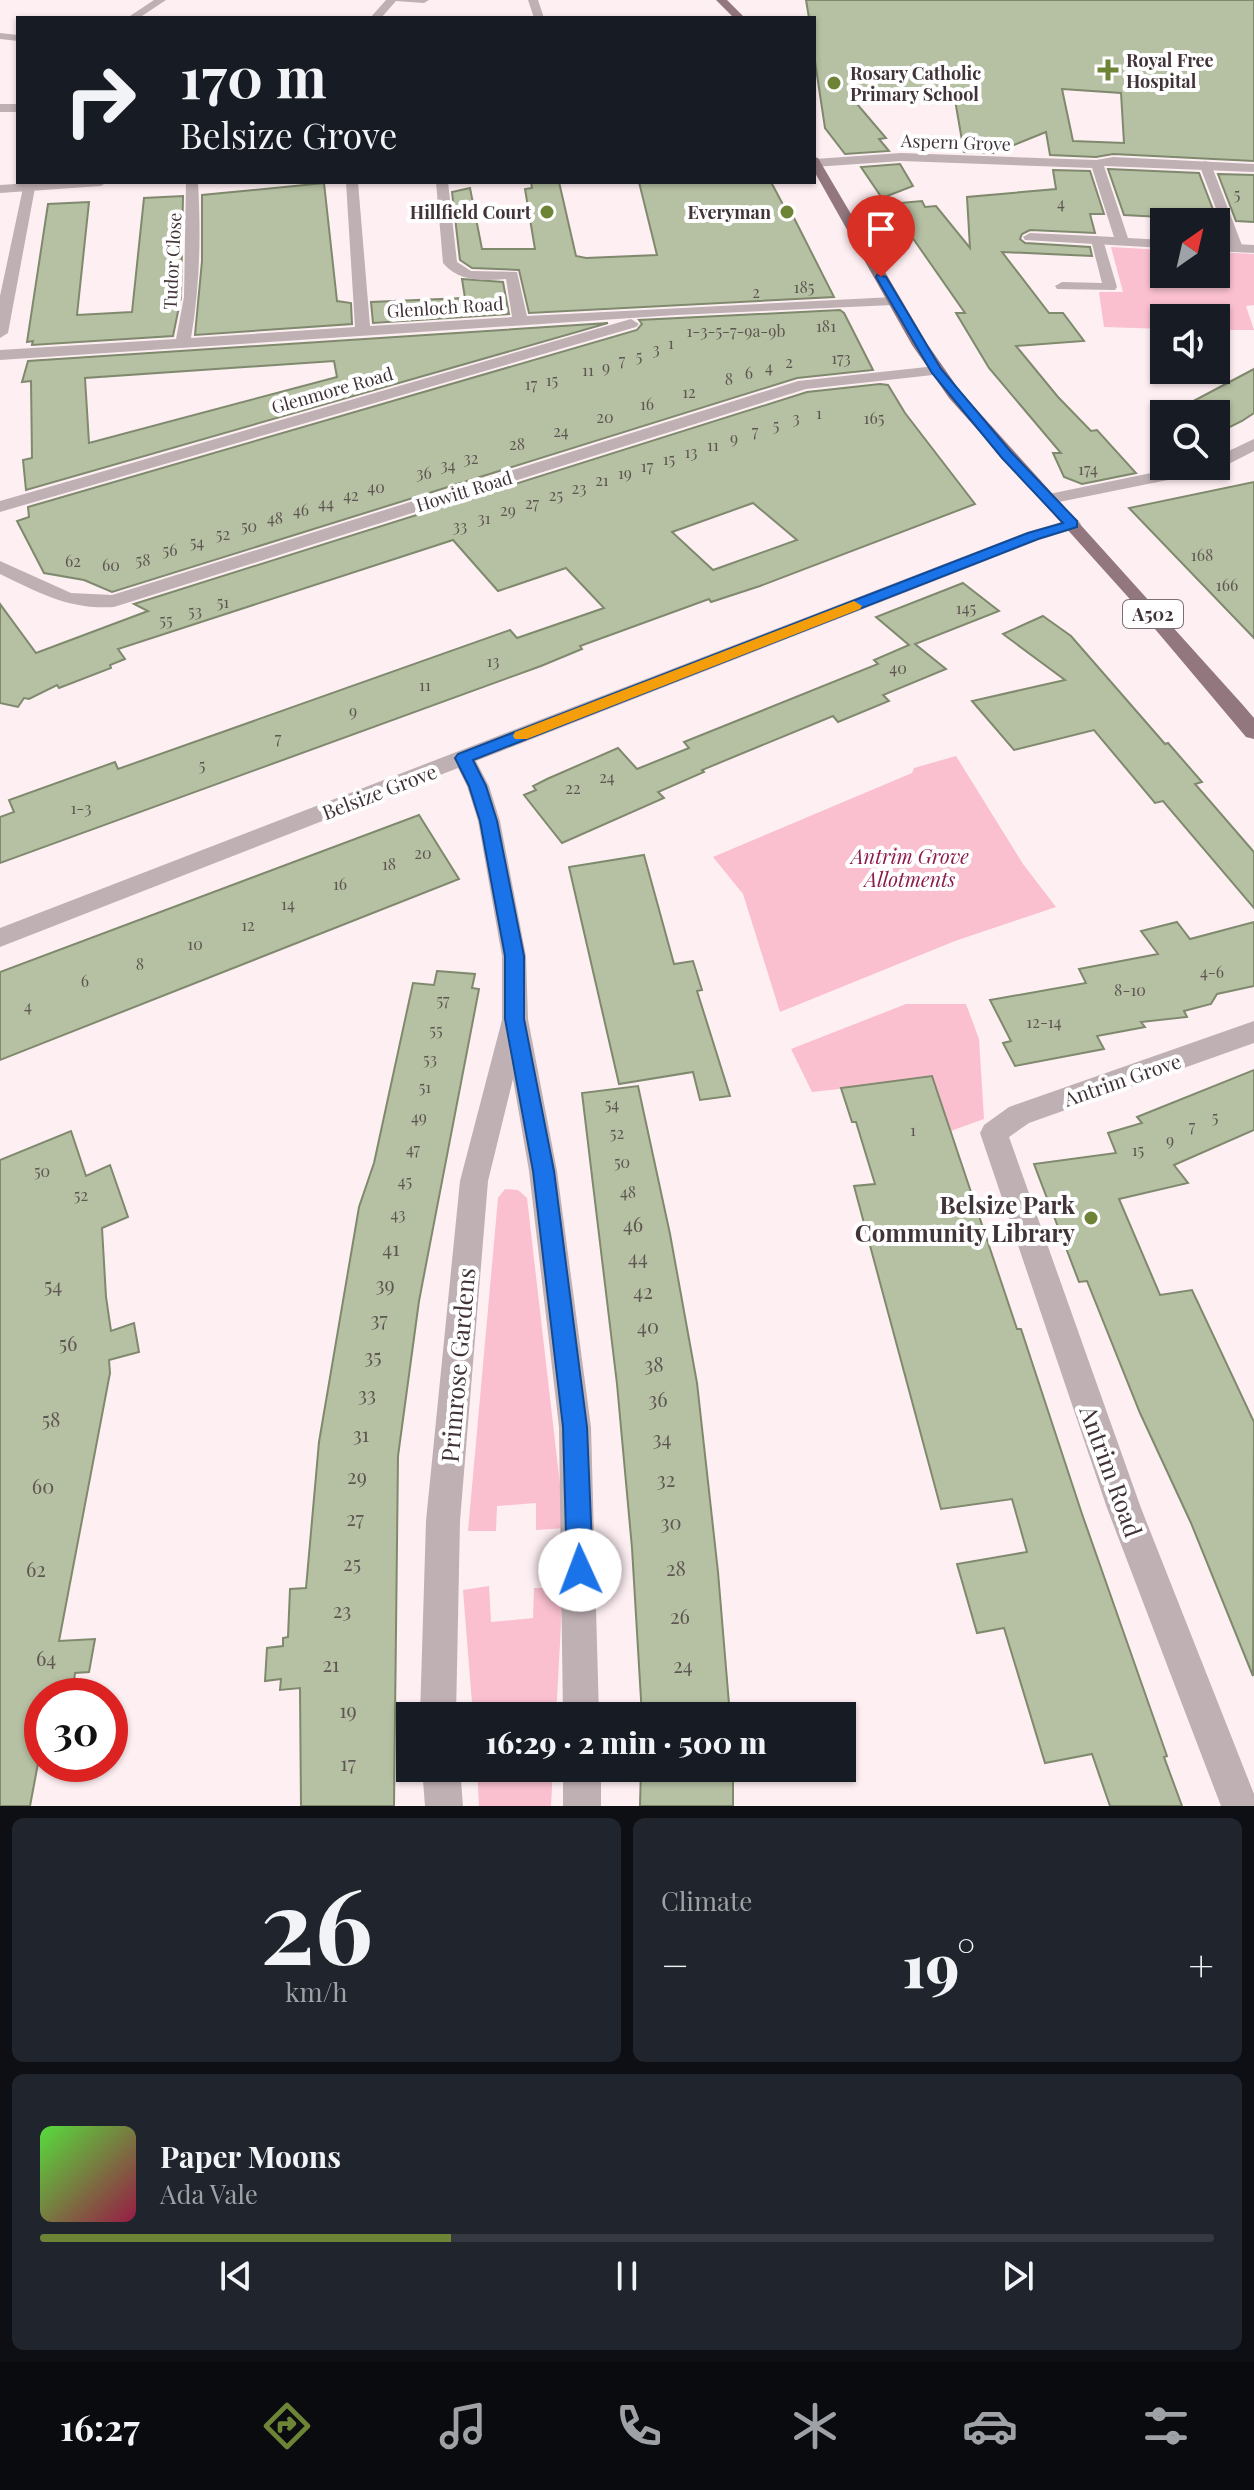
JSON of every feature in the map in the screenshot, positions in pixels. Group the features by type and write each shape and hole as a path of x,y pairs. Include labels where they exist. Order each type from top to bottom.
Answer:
{"main road":[{"path":"721,0 738,16"},
{"name":"A502","path":"816,164 844,206 893,301 936,371 1006,455 1072,524 1254,732"}],"street":[{"path":"135,16 161,0"},
{"path":"377,16 392,0"},
{"path":"401,0 424,0"},
{"name":"Aspern Grove","path":"816,162 901,157 1096,164 1113,161 1254,168"},
{"path":"1096,164 1122,241"},
{"path":"1205,164 1237,248"},
{"path":"0,189 77,184"},
{"name":"Tudor Close","path":"183,342 191,297 192,184"},
{"path":"352,184 363,333"},
{"path":"442,184 450,263 455,270 469,275 512,275 520,321"},
{"path":"0,333 29,188"},
{"path":"1030,237 1150,243"},
{"path":"1062,286 1110,287 1097,240"},
{"path":"1230,248 1254,249"},
{"name":"Glenloch Road","path":"0,355 676,311 893,301"},
{"name":"Glenmore Road","path":"0,507 676,311"},
{"name":"Howitt Road","path":"0,567 61,599 74,602 114,601 804,384 936,371"},
{"path":"1230,457 1254,444"},
{"path":"1049,499 1150,478"},
{"name":"Belsize Grove","path":"0,938 1033,536 1072,524"},
{"name":"Primrose Gardens","path":"463,758 478,786 494,848 514,956 515,1019 543,1171 575,1427 581,1702"},
{"name":"Primrose Gardens","path":"438,1702 443,1521 474,1181 515,1019"},
{"name":"Antrim Grove","path":"994,1133 1019,1115 1254,1032"},
{"name":"Antrim Road","path":"994,1133 1124,1508 1240,1806"},
{"path":"442,1782 444,1806"},
{"path":"582,1782 582,1806"}],"green space":[{"path":"1111,247 1150,249 1150,288 1230,288 1230,253 1254,254 1254,305 1246,306 1254,330 1230,330 1230,304 1150,304 1150,329 1104,327 1099,292 1123,292"},
{"name":"Antrim Grove Allotments","path":"956,756 1023,864 1056,907 955,941 780,1012 743,894 713,857 912,773 914,768"},
{"path":"906,1004 966,1004 979,1039 984,1119 945,1133 919,1080 812,1092 791,1049"},
{"path":"505,1189 518,1190 527,1198 565,1528 536,1530 536,1503 497,1506 496,1531 468,1531 498,1198"},
{"path":"489,1586 491,1622 533,1618 534,1588 563,1588 557,1702 472,1702 463,1590"},
{"path":"478,1782 552,1782 551,1806 479,1806"}],"building":[{"name":"Royal Free Hospital","path":"806,0 1254,0 1254,161 1113,154 1096,157 1050,155 1046,132 994,153 964,152 955,100 851,97 886,138 879,139 889,151 845,154 825,128 816,68 816,16 809,16","holes":["1062,89 1121,93 1124,143 1073,141"]},
{"path":"900,164 913,186 882,198 861,167"},
{"path":"1108,169 1199,173 1212,208 1150,208 1150,216 1124,215"},
{"path":"1053,170 1090,171 1104,214 1090,214 1095,233 1030,230 1020,239 1025,243 1090,247 1092,256 1002,252 1049,313 1063,313 1084,341 1016,346 1058,397 1091,431 1097,430 1136,473 1082,484 1064,477 1053,453 1061,453 989,368 956,313 965,313 889,204 922,201 925,207 936,206 970,248 967,197 1056,189"},
{"path":"1218,174 1254,175 1254,222 1236,221"},
{"path":"324,184 337,301 351,303 352,324 195,335 202,261 202,195"},
{"path":"531,184 559,184 576,256 586,258 657,255 639,184 772,184 788,214 792,214 834,297 529,313 519,270 472,268 460,260 452,192 470,188 482,249 535,249 525,189 532,188"},
{"path":"183,196 181,297 173,336 32,345 33,341 27,342 48,204 89,202 77,315 132,312 144,198"},
{"path":"462,279 503,282 509,314 373,323 371,302 465,298"},
{"path":"840,310 873,370 797,378 112,592 84,580 44,573 17,521 29,517 28,507 637,330 642,324 639,320"},
{"path":"608,323 26,490 23,460 32,458 31,381 22,382 28,361","holes":["334,361 337,377 89,443 85,378"]},
{"path":"1254,369 1254,413 1230,427 1230,400 1195,400"},
{"path":"888,385 905,413 975,504 760,586 711,602 709,599 580,646 582,649 541,666 0,863 0,817 14,812 9,800 115,762 118,769 510,630 517,638 604,608 566,568 498,591 453,540 118,649 125,659 110,665 111,668 59,688 57,685 29,699 24,698 18,707 0,703 0,604 36,653 148,611 134,604 807,392","holes":["753,503 797,540 713,570 672,532"]},
{"path":"1254,482 1254,638 1129,508"},
{"path":"963,583 999,611 915,644 946,669 883,695 889,701 838,722 833,716 702,770 704,772 658,792 664,798 562,843 524,795 536,790 533,786 547,779 618,748 637,769 689,748 684,742 878,664 874,660 909,645 876,617"},
{"path":"1043,616 1071,636 1165,744 1168,743 1202,782 1195,784 1254,852 1254,908 1163,801 1155,803 1094,730 1014,750 972,701 1065,680 1003,634"},
{"path":"419,815 459,879 0,1060 0,972"},
{"path":"644,855 674,964 693,961 702,990 697,991 730,1096 700,1100 693,1072 619,1084 569,867"},
{"path":"1177,922 1190,939 1254,922 1254,986 1217,994 1211,1004 1184,1011 1187,1017 1141,1022 1145,1027 1097,1036 1104,1049 1015,1066 1003,1043 1011,1041 990,1000 1086,983 1079,969 1158,954 1141,931"},
{"path":"437,971 475,974 472,988 479,989 419,1301 398,1456 394,1806 301,1806 300,1688 280,1690 281,1679 265,1681 267,1648 283,1646 283,1638 288,1637 290,1589 306,1588 319,1442 359,1207 374,1163 413,983 434,985"},
{"path":"1254,1070 1254,1130 1174,1165 1188,1183 1119,1199 1160,1295 1192,1290 1254,1422 1253,1676 1087,1281 1079,1282 1034,1164 1116,1153 1108,1133 1142,1123 1137,1117"},
{"path":"932,1076 1182,1806 1110,1806 1092,1754 1045,1763 1004,1628 977,1633 957,1564 1027,1552 1012,1499 941,1509 854,1186 875,1184 856,1122 852,1122 841,1088"},
{"path":"638,1086 670,1234 697,1383 729,1702 641,1702 632,1548 617,1384 582,1093"},
{"path":"71,1131 86,1176 110,1165 128,1217 102,1228 111,1331 134,1323 139,1352 109,1360 110,1373 59,1641 95,1639 89,1672 75,1673 74,1678 24,1678 24,1782 34,1782 30,1806 0,1806 0,1160"},
{"path":"641,1782 733,1782 733,1806 640,1806"}],"slow traffic":[{"path":"521,736 854,606"}],"place":[{"name":"Royal Free Hospital","path":"1108,70"},
{"name":"Rosary Catholic Primary School","path":"834,83"},
{"name":"Hillfield Court","path":"547,212"},
{"name":"Everyman","path":"787,212"},
{"name":"Belsize Park Community Library","path":"1091,1218"}],"route":[{"path":"580,1570 575,1427 543,1171 515,1019 514,956 489,821 478,786 463,758 1033,536 1072,524 1006,455 936,371 881,277"}]}
